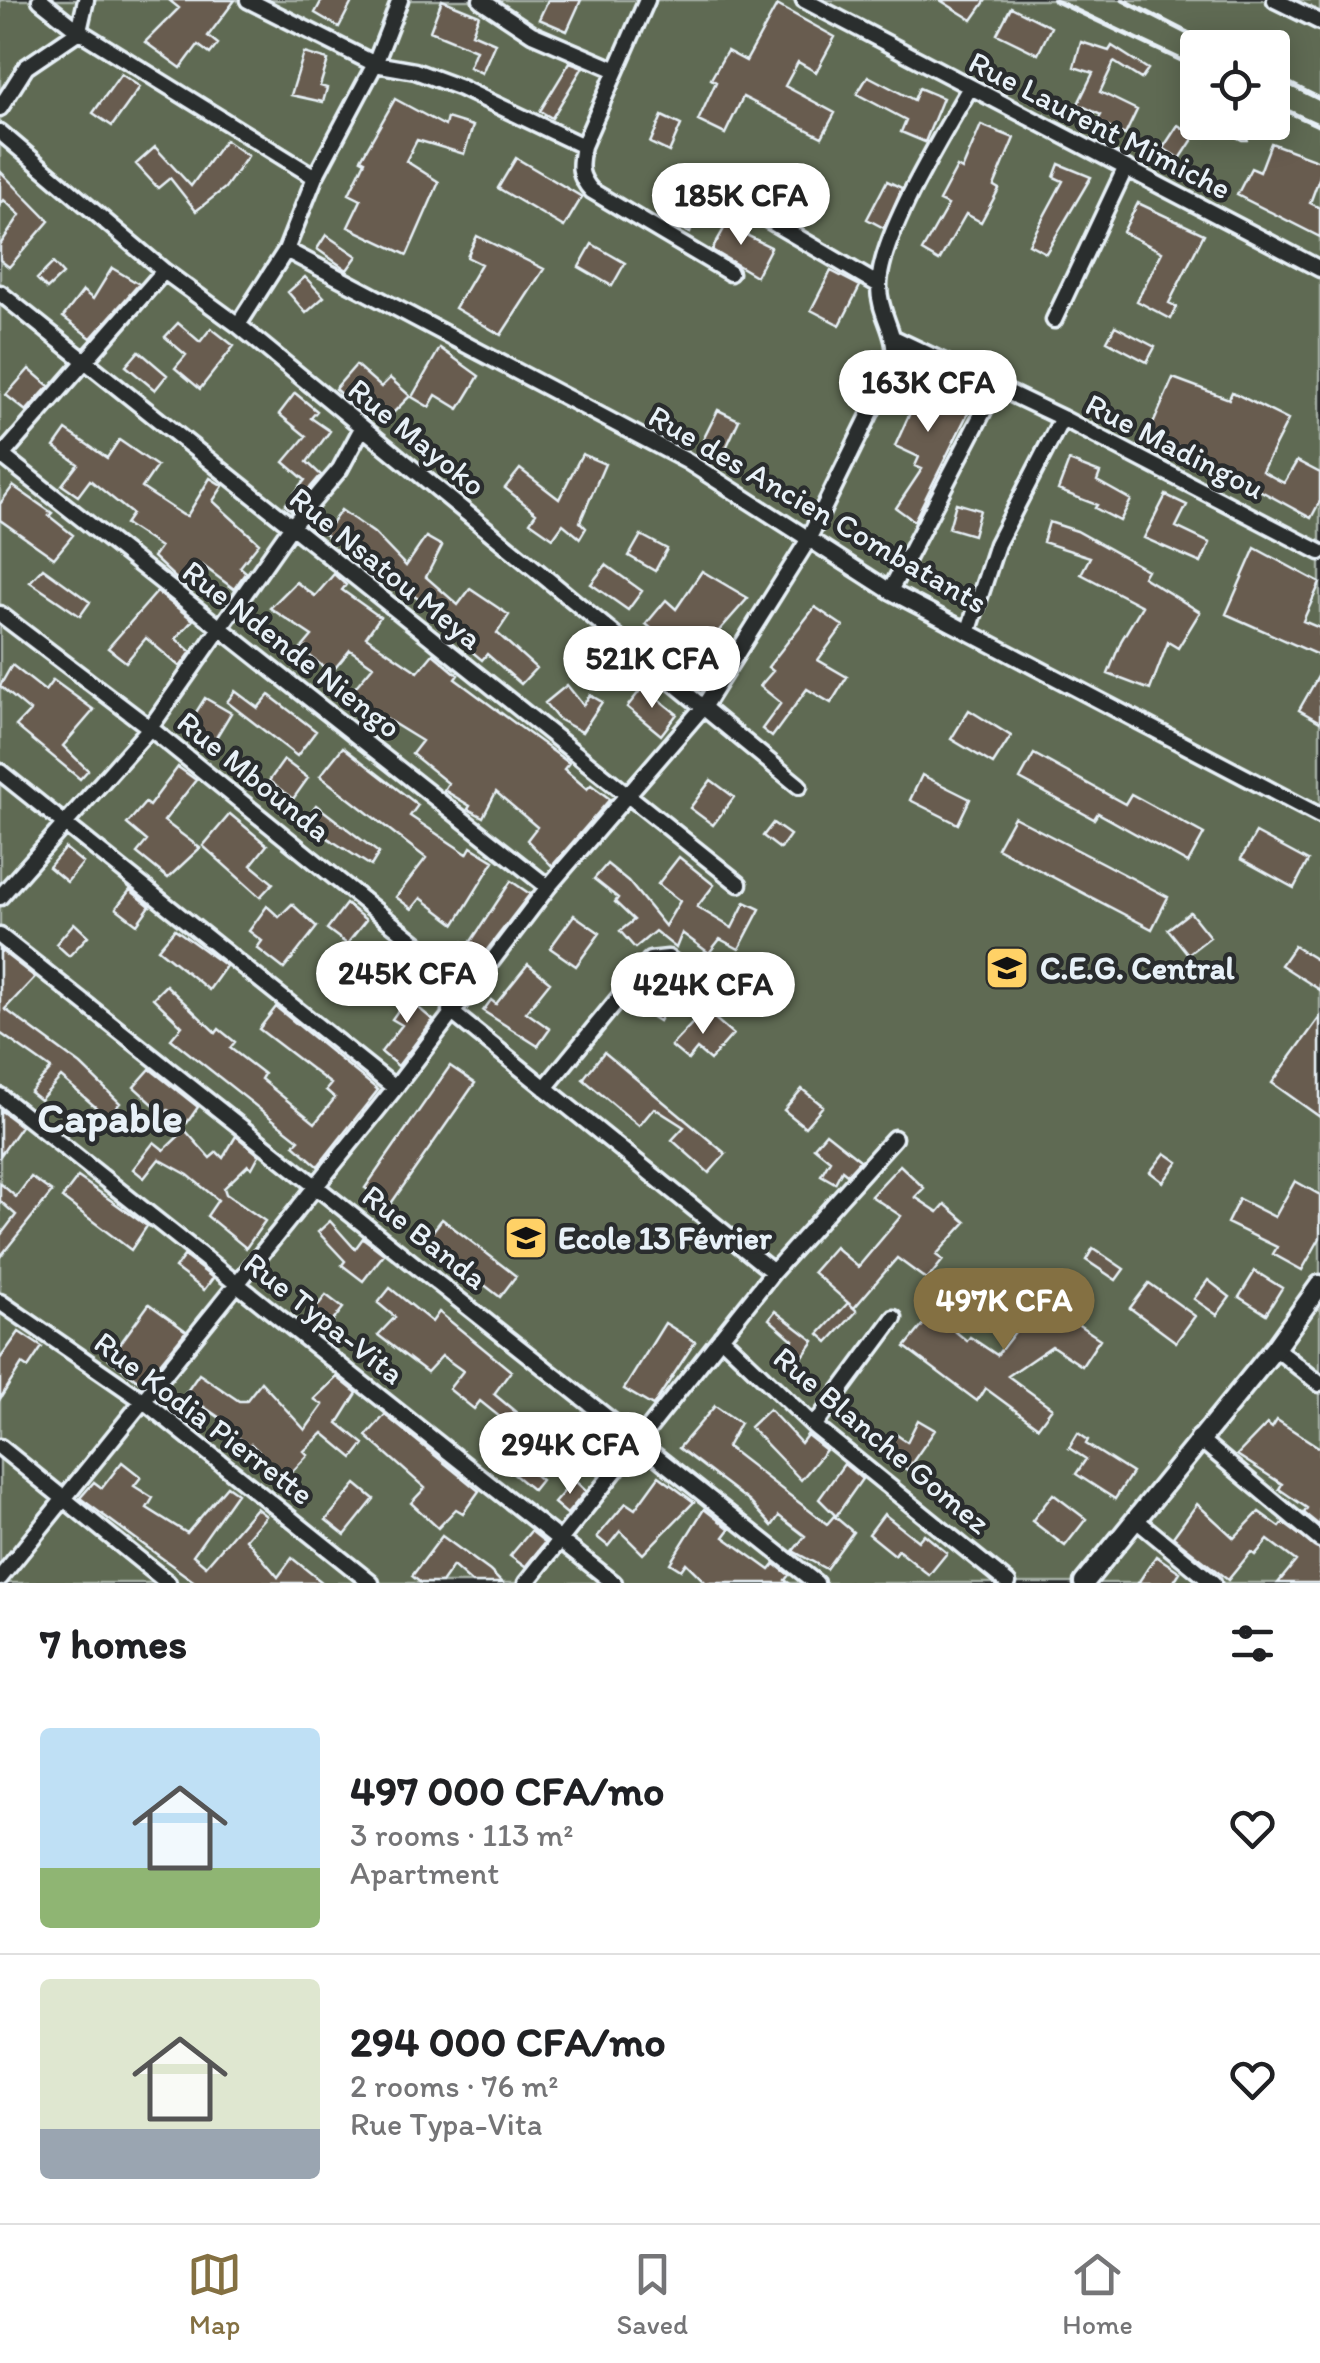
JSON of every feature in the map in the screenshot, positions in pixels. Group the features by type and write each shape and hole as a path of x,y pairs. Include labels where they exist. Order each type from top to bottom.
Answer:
{"street":[{"path":"40,0 79,31 315,177"},
{"path":"0,108 26,67 79,31 86,0"},
{"path":"248,0 376,64 415,71 461,88 583,146"},
{"path":"238,325 286,250 315,177 376,64 400,0"},
{"path":"481,0 532,34 614,69"},
{"path":"647,0 583,146 578,166 581,180 592,192 730,273"},
{"name":"Rue Laurent Mimiche","path":"804,0 1320,269"},
{"path":"1275,0 1320,22"},
{"path":"0,1578 62,1496 145,1402 236,1282 395,1088 548,887 704,706 808,542 892,369 896,339 882,310 879,284 884,259 928,160 969,89"},
{"name":"Rue Mayoko","path":"0,132 164,271 238,325 799,786"},
{"path":"1054,320 1125,169"},
{"path":"741,204 879,284"},
{"name":"Rue des Ancien Combatants","path":"286,250 687,461 890,591 1320,816"},
{"path":"1,456 164,271"},
{"name":"Rue Nsatou Meya","path":"0,293 739,884"},
{"name":"Rue Madingou","path":"896,339 1062,418 1320,552"},
{"path":"890,591 996,387"},
{"path":"969,630 997,544 1062,418"},
{"path":"0,897 150,728 292,527 340,469 362,428"},
{"name":"Rue Ndende Niengo","path":"1,456 548,887"},
{"name":"Rue Mbounda","path":"0,614 150,728 469,986"},
{"path":"0,772 395,1088"},
{"name":"Rue Banda","path":"0,936 816,1583"},
{"path":"544,1088 650,960 668,958 699,982"},
{"path":"450,1011 773,1272"},
{"name":"Rue Typa-Vita","path":"0,1096 614,1583"},
{"path":"526,1583 642,1442 773,1272 894,1138"},
{"path":"1084,1583 1275,1348 1320,1284"},
{"name":"Rue Kodia Pierrette","path":"0,1302 145,1402 372,1583"},
{"path":"814,1426 894,1318"},
{"name":"Rue Blanche Gomez","path":"721,1337 814,1426 1008,1583"},
{"path":"1275,1348 1320,1384"},
{"path":"1198,1438 1320,1540"},
{"path":"0,1447 168,1583"},
{"path":"1135,1519 1212,1583"}],"green space":[{"path":"0,0 1320,0 1320,1583 0,1583"}],"building":[{"path":"169,0 235,0 208,36 218,44 210,54 198,45 181,68 145,42 179,8"},
{"path":"322,0 353,0 339,27 315,13"},
{"path":"442,0 479,15 472,33 495,43 482,73 469,67 476,50 430,31"},
{"path":"548,0 581,0 567,31 539,19"},
{"path":"940,0 986,0 972,20"},
{"path":"777,5 835,37 816,72 798,62 785,86 835,113 822,137 743,97 725,134 698,121 716,82 711,79 727,51 746,61"},
{"path":"1011,7 1051,27 1038,54 997,34"},
{"path":"1081,42 1109,51 1112,46 1148,69 1141,79 1114,62 1100,92 1137,110 1125,135 1097,122 1101,115 1078,104 1093,73 1074,67"},
{"path":"304,53 328,60 320,86 327,88 323,102 291,95"},
{"path":"570,62 583,67 552,118 540,111"},
{"path":"121,74 140,87 112,126 93,113"},
{"path":"868,76 914,100 919,88 943,98 925,142 901,132 906,120 857,94"},
{"path":"395,99 445,126 447,118 473,126 464,154 417,140 406,161 439,182 407,255 348,227 361,200 349,194 365,161 361,159"},
{"path":"662,116 681,125 669,152 650,143"},
{"path":"981,125 1014,138 994,186 999,189 981,222 966,214 939,261 922,251 948,205 939,201 957,167 962,170"},
{"path":"1178,125 1180,140 1192,140 1180,159 1163,148"},
{"path":"225,140 248,156 225,188 196,211 170,178 158,188 136,164 155,147 191,186"},
{"path":"1271,143 1320,161 1320,176 1310,203 1320,208 1320,237 1237,195 1251,168 1260,172"},
{"path":"516,158 582,197 564,227 498,188"},
{"path":"1059,164 1091,177 1046,253 1029,244 1063,181 1054,177"},
{"path":"0,171 49,221 9,267 0,260 0,245 20,215 4,200 0,205"},
{"path":"779,173 827,198 813,223 766,198"},
{"path":"887,181 902,188 884,228 867,219"},
{"path":"669,192 701,205 690,233 659,218"},
{"path":"1138,203 1204,234 1169,303 1177,307 1171,319 1137,301 1162,252 1123,232"},
{"path":"729,220 747,229 744,234 771,247 756,276 712,250"},
{"path":"326,235 357,256 347,270 317,249"},
{"path":"477,236 544,269 501,335 455,308 481,264 467,257"},
{"path":"592,244 625,263 612,286 579,267"},
{"path":"53,263 63,274 47,289 37,279"},
{"path":"112,268 139,284 91,338 63,317 83,291 93,299"},
{"path":"831,271 860,286 840,325 811,310"},
{"path":"305,277 324,297 306,313 288,292"},
{"path":"178,323 200,342 211,328 234,346 200,389 175,368 186,355 165,337"},
{"path":"1115,326 1155,347 1147,362 1107,341"},
{"path":"440,348 479,376 459,409 436,395 429,407 412,397"},
{"path":"139,351 167,375 155,390 126,366"},
{"path":"356,365 381,387 390,378 410,396 382,424 355,398 351,403 335,389"},
{"path":"29,369 49,386 26,411 6,395"},
{"path":"909,373 973,403 914,521 896,508 922,469 915,466 919,457 895,446 913,406 897,398"},
{"path":"1173,378 1229,399 1232,392 1288,420 1262,471 1284,483 1297,461 1320,473 1320,501 1311,518 1150,431"},
{"path":"295,393 317,411 311,418 330,431 307,462 321,475 291,510 285,505 305,480 284,462 306,436 279,414"},
{"path":"718,410 739,420 721,459 699,448"},
{"path":"66,430 107,458 119,440 157,466 142,488 183,515 187,516 210,478 223,486 213,501 259,543 240,567 246,572 234,589 202,565 185,587 153,557 160,547 125,524 132,514 90,480 78,496 62,485 78,464 54,447"},
{"path":"582,454 605,464 580,522 586,528 580,538 563,524 553,538 530,522 536,513 505,488 520,469 559,499"},
{"path":"1069,461 1100,473 1097,481 1131,500 1120,521 1095,508 1097,505 1058,490"},
{"path":"13,486 52,513 49,516 73,535 54,558 0,520 0,504"},
{"path":"1166,495 1187,505 1176,527 1210,543 1201,563 1144,538"},
{"path":"956,503 980,510 973,535 949,528"},
{"path":"341,510 374,533 406,566 426,537 442,546 426,577 458,605 470,589 509,615 497,633 536,668 521,684 487,654 482,660 458,640 430,607 385,576 380,582 366,569 367,563 324,534"},
{"path":"1049,522 1077,531 1147,570 1143,577 1200,612 1178,648 1168,642 1150,690 1108,674 1121,641 1142,606 1081,574 1090,557 1043,542"},
{"path":"641,535 667,549 655,571 629,556"},
{"path":"1255,548 1320,583 1303,621 1320,628 1320,656 1226,614"},
{"path":"606,565 642,591 628,610 591,584"},
{"path":"43,568 90,602 80,616 30,582"},
{"path":"702,571 748,598 710,641 713,644 706,654 719,663 703,688 669,657 675,649 646,624 666,600 676,609"},
{"path":"334,574 346,585 342,590 380,617 366,637 418,672 433,654 458,675 455,679 569,763 564,769 587,789 591,785 610,799 552,866 527,840 537,827 496,792 483,817 468,809 470,806 444,790 448,783 412,754 422,741 373,711 365,722 342,703 373,666 350,650 331,673 301,649 312,636 270,608 296,582 315,596"},
{"path":"157,592 193,620 176,639 191,652 180,667 146,638 126,662 108,648"},
{"path":"815,607 843,626 818,660 847,677 831,703 807,689 772,737 762,729 781,703 760,686 773,671 768,667"},
{"path":"12,665 45,691 53,680 94,710 63,746 88,770 80,779 16,726 30,711 0,686"},
{"path":"1320,673 1320,722 1299,710"},
{"path":"567,685 583,705 590,695 602,702 582,732 558,719 545,703"},
{"path":"643,687 677,714 661,735 627,707"},
{"path":"235,691 258,708 269,695 316,731 297,756 227,702"},
{"path":"205,698 231,713 214,741 188,725"},
{"path":"969,710 1011,736 993,764 951,739"},
{"path":"343,747 418,805 410,816 467,854 471,847 494,861 455,924 421,898 412,909 396,897 426,858 320,776"},
{"path":"1034,754 1125,804 1131,794 1204,834 1188,863 1098,813 1094,819 1020,779"},
{"path":"284,760 308,778 293,799 269,781"},
{"path":"178,767 196,780 164,821 200,848 168,878 137,853 147,841 127,824 145,803 149,806"},
{"path":"922,775 970,799 958,824 910,800"},
{"path":"711,780 734,797 713,825 690,808"},
{"path":"316,805 379,853 371,866 303,822"},
{"path":"230,814 267,845 251,865 273,883 260,897 203,846"},
{"path":"1014,817 1168,897 1152,929 997,848"},
{"path":"773,823 790,835 780,849 763,836"},
{"path":"1256,833 1308,861 1294,888 1241,859"},
{"path":"65,848 83,863 67,882 49,867"},
{"path":"679,857 714,885 697,907 732,928 745,902 760,909 739,949 720,939 709,953 682,933 676,948 655,931 635,948 620,931 634,920 615,902 618,898 594,879 607,864 628,881 665,926 680,901 658,884"},
{"path":"511,881 530,894 473,968 454,953 463,942 468,946"},
{"path":"130,890 150,906 137,924 116,908"},
{"path":"292,904 317,927 284,969 257,948 262,941 249,931 267,906 279,917"},
{"path":"346,904 366,920 347,944 327,929"},
{"path":"1190,912 1210,937 1188,954 1168,929"},
{"path":"574,915 600,933 576,966 550,948"},
{"path":"74,923 88,936 69,956 56,944"},
{"path":"175,929 226,966 209,990 158,949"},
{"path":"386,940 417,962 399,985 369,962"},
{"path":"1294,946 1320,962 1320,990 1281,965"},
{"path":"0,950 35,977 5,1009 81,1065 120,1103 107,1117 61,1077 40,1100 30,1092 51,1069 0,1033"},
{"path":"528,964 550,982 526,1012 550,1029 538,1046 483,1011 491,1000 496,1004"},
{"path":"652,978 676,992 659,1021 635,1006"},
{"path":"410,984 424,995 415,1005 433,1020 398,1066 381,1052 402,1025 392,1019 402,1005 397,1000"},
{"path":"166,985 216,1033 219,1029 235,1042 230,1048 315,1123 335,1098 326,1090 331,1084 259,1029 276,1007 378,1090 318,1166 294,1145 299,1140 171,1039 182,1026 153,998"},
{"path":"705,1010 733,1034 710,1060 697,1049 688,1060 671,1046"},
{"path":"1320,1017 1320,1117 1272,1083"},
{"path":"604,1052 726,1154 709,1173 672,1140 684,1127 654,1108 639,1126 583,1079"},
{"path":"450,1066 475,1083 390,1205 365,1188"},
{"path":"150,1069 198,1107 187,1123 168,1110 164,1114 134,1087"},
{"path":"802,1089 823,1106 805,1127 784,1110"},
{"path":"0,1110 21,1126 0,1156"},
{"path":"185,1130 210,1158 217,1152 223,1158 236,1136 259,1155 252,1168 248,1165 224,1188 226,1194 265,1221 246,1248 207,1216 218,1200 188,1175 159,1159 144,1178 133,1169 154,1142 164,1150"},
{"path":"826,1133 860,1160 847,1174 842,1170 835,1183 821,1175 830,1160 814,1147"},
{"path":"1165,1153 1178,1162 1163,1182 1150,1172"},
{"path":"900,1165 924,1188 915,1197 938,1212 945,1204 966,1222 936,1255 943,1260 927,1280 897,1258 854,1308 813,1272 835,1247 858,1267 901,1216 871,1196"},
{"path":"31,1177 52,1192 0,1257 0,1236 16,1215 0,1201 0,1183 16,1197"},
{"path":"78,1177 147,1226 131,1250 62,1198"},
{"path":"1295,1181 1320,1195 1320,1238 1302,1270 1273,1254 1277,1247 1227,1223 1239,1199 1275,1217"},
{"path":"442,1219 516,1276 500,1297 426,1240"},
{"path":"330,1221 355,1249 363,1238 384,1254 363,1281 342,1265 345,1261 318,1232"},
{"path":"1093,1248 1124,1269 1116,1280 1086,1260"},
{"path":"184,1256 213,1278 204,1290 175,1268"},
{"path":"1255,1271 1282,1288 1266,1314 1239,1297"},
{"path":"1208,1280 1230,1297 1217,1315 1194,1299"},
{"path":"1149,1283 1195,1316 1176,1342 1130,1308"},
{"path":"1035,1285 1061,1303 1056,1310 1100,1339 1082,1366 1052,1346 1008,1376 1052,1408 1038,1427 985,1388 977,1401 905,1347 933,1313 967,1341 970,1337 997,1355 1028,1315 1018,1308"},
{"path":"390,1288 432,1322 439,1312 511,1371 494,1394 530,1424 521,1434 480,1401 474,1409 449,1389 463,1371 442,1356 427,1372 378,1335 395,1317 378,1303"},
{"path":"326,1295 343,1308 332,1322 315,1309"},
{"path":"848,1303 857,1311 828,1342 819,1334"},
{"path":"149,1304 186,1331 143,1384 109,1359"},
{"path":"775,1311 814,1341 795,1367 780,1357 793,1340 769,1319"},
{"path":"665,1323 695,1342 653,1406 624,1389"},
{"path":"19,1332 42,1347 28,1368 22,1364 0,1399 0,1359"},
{"path":"199,1374 239,1401 246,1401 261,1382 305,1430 323,1405 314,1399 337,1377 357,1393 338,1423 364,1444 353,1458 323,1433 304,1451 308,1455 286,1478 251,1444 220,1423 223,1420 185,1394"},
{"path":"715,1406 740,1423 727,1447 827,1524 834,1516 853,1532 826,1569 793,1551 805,1536 779,1516 772,1526 750,1502 679,1448"},
{"path":"769,1409 801,1443 807,1435 826,1450 801,1480 750,1427"},
{"path":"385,1415 479,1491 463,1513 456,1509 438,1528 411,1503 425,1488 366,1436"},
{"path":"580,1416 600,1443 609,1433 623,1444 605,1467 574,1441 567,1447 557,1434"},
{"path":"918,1420 935,1430 907,1470 881,1451 894,1433 907,1442"},
{"path":"1277,1420 1320,1448 1320,1526 1304,1513 1307,1508 1279,1489 1282,1484 1237,1455 1267,1424 1272,1428"},
{"path":"1078,1433 1088,1440 1086,1444 1132,1473 1115,1499 1076,1474 1086,1459 1069,1448"},
{"path":"513,1457 541,1480 533,1490 505,1467"},
{"path":"122,1462 141,1477 134,1486 153,1498 147,1508 187,1533 227,1486 237,1493 193,1555 206,1566 256,1508 266,1516 246,1539 278,1577 292,1558 323,1583 196,1583 80,1498 94,1482 102,1488"},
{"path":"844,1464 862,1479 836,1516 819,1499"},
{"path":"659,1476 694,1502 643,1554 620,1531 608,1546 597,1537 626,1503 635,1509"},
{"path":"574,1480 586,1491 567,1514 554,1503"},
{"path":"356,1484 374,1499 345,1535 326,1520"},
{"path":"1053,1494 1086,1519 1065,1546 1032,1521"},
{"path":"1197,1504 1234,1538 1259,1512 1280,1527 1283,1523 1320,1550 1320,1583 1278,1583 1296,1561 1268,1540 1255,1555 1251,1552 1228,1580 1173,1537"},
{"path":"704,1509 730,1529 724,1537 770,1570 775,1564 789,1575 785,1580 789,1583 706,1583 686,1563 681,1570 670,1563"},
{"path":"884,1514 918,1541 924,1534 947,1553 929,1575 898,1550 895,1555 869,1534"},
{"path":"531,1531 545,1542 525,1567 510,1556"},
{"path":"442,1536 502,1583 472,1583 453,1566 441,1583 421,1583 412,1576"},
{"path":"1156,1556 1180,1572 1173,1583 1138,1583"}],"railway":[{"path":"1054,0 1180,60"},
{"path":"1123,0 1182,30"},
{"path":"1290,84 1320,99"},
{"path":"1290,112 1320,126"}],"place":[{"name":"C.E.G. Central","path":"1007,968"},
{"name":"Ecole 13 Février","path":"526,1238"}],"district":[{"name":"Capable","path":"110,1117"}]}
